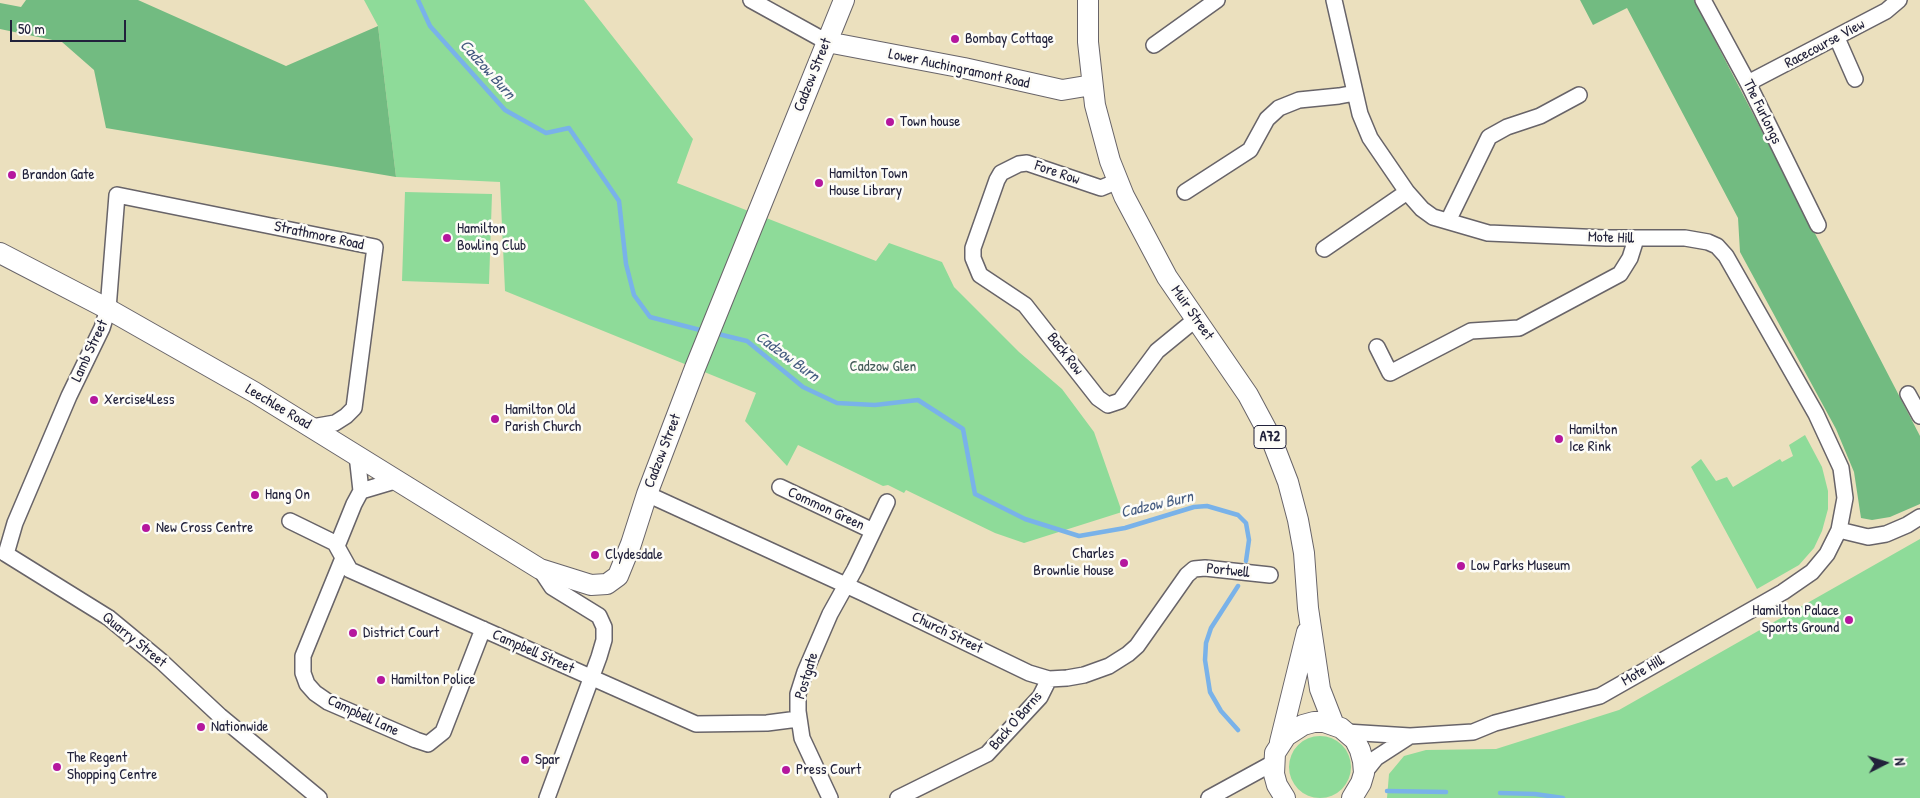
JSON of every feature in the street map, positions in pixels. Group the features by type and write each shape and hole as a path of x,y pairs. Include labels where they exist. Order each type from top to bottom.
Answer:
{"main road":[{"name":"Cadzow Street","path":"540,569 581,583 600,586 607,584 618,576 695,368 844,0"},
{"name":"Muir Street","path":"1088,0 1087,26 1092,85 1099,122 1118,181 1158,262 1248,395 1278,456 1298,520 1320,689 1340,728"},
{"name":"Lower Auchingramont Road","path":"827,42 964,68 1062,90 1092,85"},
{"name":"Leechlee Road","path":"3,256 108,309 312,427 540,569"},
{"name":"Muir Street","path":"1276,754 1310,622"},
{"path":"1276,754 1286,736 1304,725 1314,722 1340,728"},
{"name":"A72","path":"1340,728 1354,740 1360,750 1363,761 1360,788"},
{"name":"A72","path":"1276,754 1274,774 1277,785 1285,798"}],"street":[{"path":"751,0 827,42"},
{"path":"1154,45 1217,0"},
{"name":"Mote Hill","path":"1334,0 1360,114 1370,138 1407,192 1433,217 1488,233 1636,239 1685,238 1717,246 1726,256 1816,414 1841,468 1845,498 1839,530 1827,554 1812,572 1782,592 1600,696 1495,723 1473,732 1410,736 1340,728"},
{"name":"The Furlongs","path":"1703,0 1748,84 1818,225"},
{"name":"Racecourse View","path":"1748,84 1886,11 1898,0"},
{"path":"1837,38 1855,78"},
{"path":"1185,192 1250,150 1266,119 1279,108 1299,100 1355,93"},
{"path":"1448,221 1489,136 1507,127 1540,116 1579,95"},
{"name":"Fore Row","path":"988,204 999,175 1024,163 1101,188 1118,181"},
{"path":"1324,249 1407,192"},
{"name":"Lamb Street","path":"38,470 69,396 102,328 108,309 117,194"},
{"name":"Strathmore Road","path":"117,194 375,247 354,408 335,423 312,427"},
{"name":"Back Row","path":"988,204 972,252 978,272 1025,305 1104,404 1112,405 1120,401 1157,352 1196,319"},
{"path":"1377,347 1390,373 1471,331 1519,328 1620,274 1630,258 1636,239"},
{"path":"1908,394 1920,416"},
{"path":"340,552 354,504 361,491 357,455"},
{"name":"Quarry Street","path":"38,470 15,523 6,554 108,618 161,661 220,716 319,798"},
{"path":"361,491 398,480"},
{"name":"Common Green","path":"780,487 873,531"},
{"name":"Church Street","path":"647,494 1030,673 1049,678 1078,677 1121,659 1133,650 1187,575"},
{"path":"846,586 887,502"},
{"path":"1839,530 1868,537 1886,534 1920,517"},
{"name":"Campbell Street","path":"290,522 335,543 350,570 700,725 767,723 798,719"},
{"name":"Campbell Lane","path":"340,552 303,656 303,673 307,684 328,702 428,744 443,732 483,629"},
{"name":"Portwell","path":"1187,575 1194,569 1200,568 1270,575"},
{"path":"540,569 552,587 599,616 604,627 604,640 547,798"},
{"name":"Postgate","path":"830,798 806,749 798,719 798,694 830,614 846,586"},
{"name":"Back O'Barns","path":"898,798 981,758 1040,697 1049,678"},
{"name":"Mote Hill","path":"1360,788 1376,758 1410,736"},
{"path":"1209,798 1276,754"}],"green space":[{"path":"26,0 138,0 286,66 378,26 396,177 106,128 94,70 62,42 0,29 0,3 21,7"},
{"name":"Cadzow Glen","path":"364,0 584,0 693,139 677,183 876,261 889,243 942,262 954,287 1019,352 1062,389 1094,432 1122,512 1024,543 995,533 906,490 904,493 888,485 883,486 798,445 787,466 745,421 756,393 505,291 500,182 396,177 378,26"},
{"path":"1580,0 1694,0 1920,436 1920,504 1890,517 1872,520 1861,518 1854,472 1836,429 1740,252 1738,218 1627,8 1593,25"},
{"name":"Hamilton Bowling Club","path":"405,192 492,194 489,284 402,281"},
{"path":"1805,435 1822,467 1828,491 1828,509 1822,531 1814,548 1799,565 1757,589 1691,467 1701,459 1716,481 1727,477 1733,487 1780,459 1782,462 1793,456 1789,445"},
{"name":"Hamilton Palace Sports Ground","path":"1920,539 1920,798 1387,798 1389,774 1404,756 1426,750 1496,749 1619,710"},
{"path":"1314,736 1326,736 1342,745 1349,755 1351,767 1349,779 1342,789 1326,798 1314,798 1303,793 1294,784 1289,773 1289,761 1294,750 1303,741"}],"waterway":[{"name":"Cadzow Burn","path":"418,0 430,26 505,110 546,133 569,128 619,201 626,264 634,295 650,317 704,331"},
{"name":"Cadzow Burn","path":"714,333 747,341 803,387 837,403 875,405 918,400 963,429 975,494 1025,519 1079,536 1125,528 1194,507 1207,506 1238,515 1246,523 1249,540 1246,561"},
{"name":"Cadzow Burn","path":"1238,586 1211,628 1206,643 1205,660 1210,692 1221,711 1238,730"},
{"name":"Cadzow Burn","path":"1387,791 1446,792"},
{"name":"Cadzow Burn","path":"1500,793 1535,794 1563,798"}],"place":[{"name":"Bombay Cottage","path":"955,39"},
{"name":"Town house","path":"890,122"},
{"name":"Brandon Gate","path":"12,175"},
{"name":"Hamilton Town House Library","path":"819,183"},
{"name":"Hamilton Bowling Club","path":"447,238"},
{"name":"Xercise4Less","path":"94,400"},
{"name":"Hamilton Old Parish Church","path":"495,419"},
{"name":"Hamilton Ice Rink","path":"1559,439"},
{"name":"Hang On","path":"255,495"},
{"name":"New Cross Centre","path":"146,528"},
{"name":"Clydesdale","path":"595,555"},
{"name":"Charles Brownlie House","path":"1124,563"},
{"name":"Low Parks Museum","path":"1461,566"},
{"name":"Hamilton Palace Sports Ground","path":"1849,620"},
{"name":"District Court","path":"353,633"},
{"name":"Hamilton Police","path":"381,680"},
{"name":"Nationwide","path":"201,727"},
{"name":"Spar","path":"525,760"},
{"name":"The Regent Shopping Centre","path":"57,767"},
{"name":"Press Court","path":"786,770"}]}
